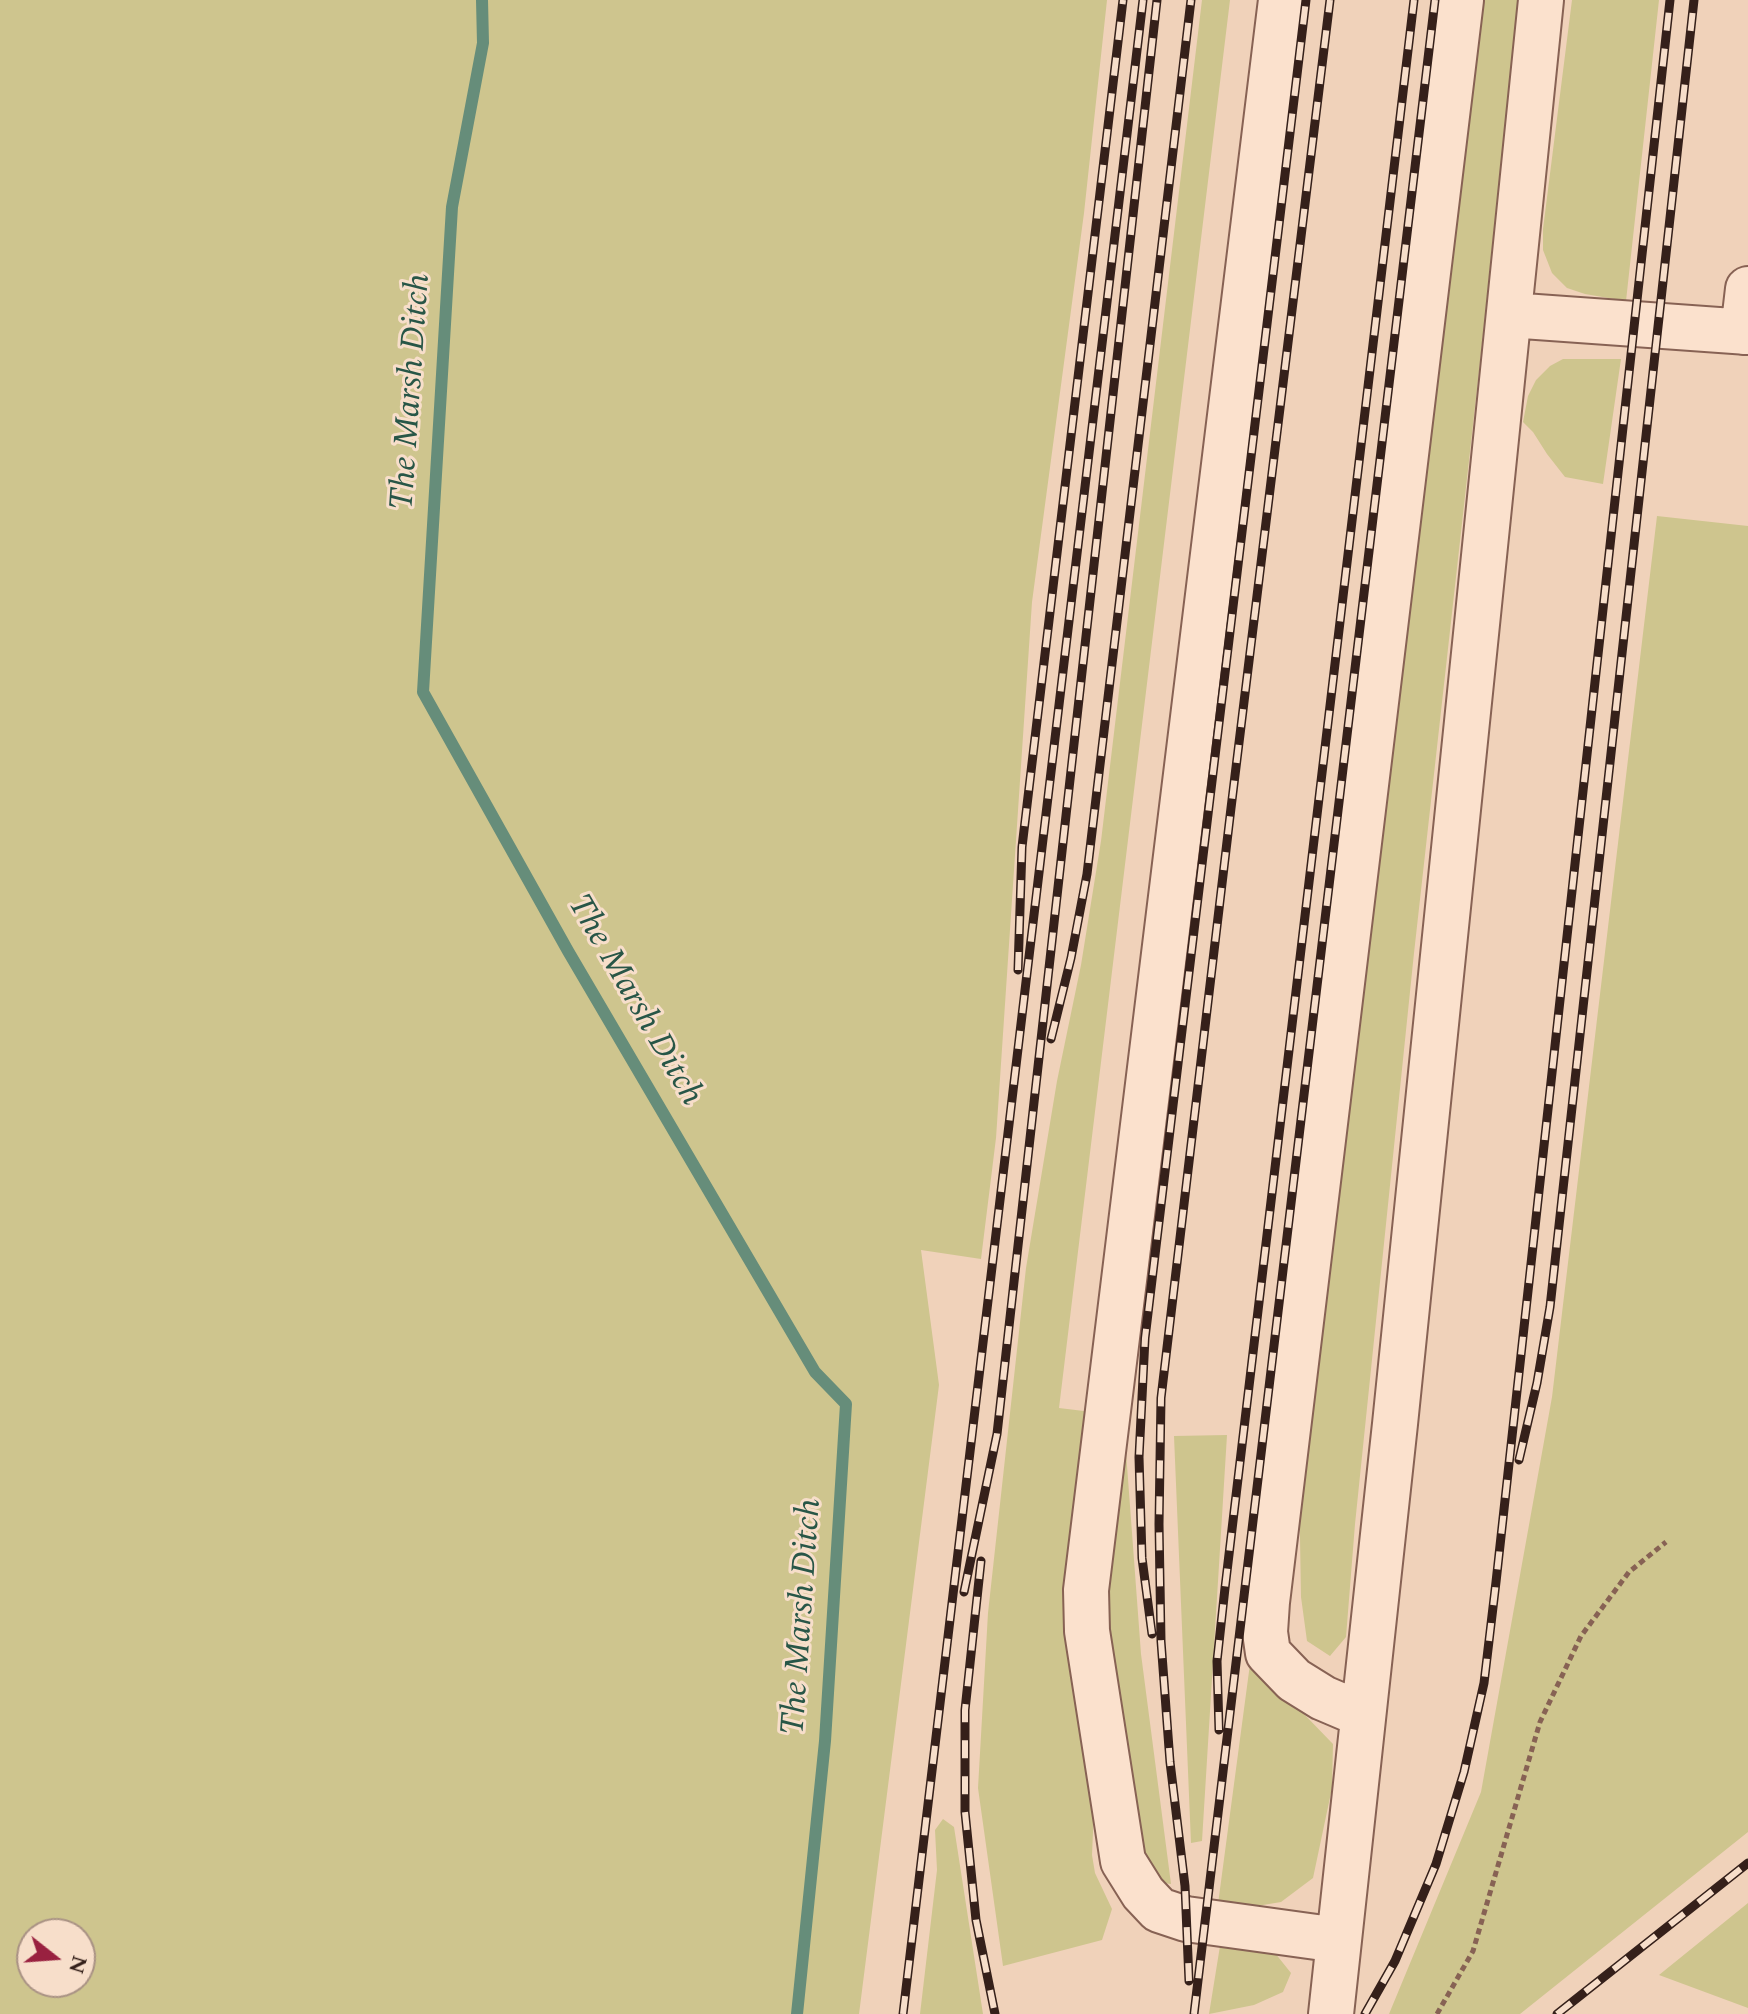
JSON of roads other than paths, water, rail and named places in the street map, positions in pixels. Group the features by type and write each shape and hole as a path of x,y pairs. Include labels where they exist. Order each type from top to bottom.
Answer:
{"lane":[{"path":"1281,0 1088,1574 1087,1631 1123,1861 1143,1893 1159,1910 1186,1919 1338,1940"},
{"path":"1363,1715 1323,1698 1294,1680 1268,1653 1265,1632 1461,0"},
{"path":"1331,2014 1541,0"},
{"path":"1509,315 1746,332 1748,289"}],"waterway":[{"name":"The Marsh Ditch","path":"482,0 483,43 452,207 423,692 568,951 815,1372 846,1404 825,1741 797,2014"}],"railway":[{"path":"1018,970 1022,847 1123,0"},
{"path":"903,2014 1143,0"},
{"path":"964,1592 997,1434 1157,0"},
{"path":"1051,1039 1087,874 1191,0"},
{"path":"1152,1634 1142,1558 1139,1457 1145,1338 1306,0"},
{"path":"1189,1981 1185,1886 1170,1762 1161,1641 1161,1398 1330,0"},
{"path":"1219,1730 1217,1661 1225,1588 1414,0"},
{"path":"1194,2014 1435,0"},
{"path":"1365,2014 1395,1961 1436,1864 1464,1772 1484,1683 1670,0"},
{"path":"1519,1460 1550,1307 1694,0"},
{"path":"981,1561 965,1710 965,1812 976,1920 995,2014"},
{"path":"1557,2014 1748,1863"}]}
